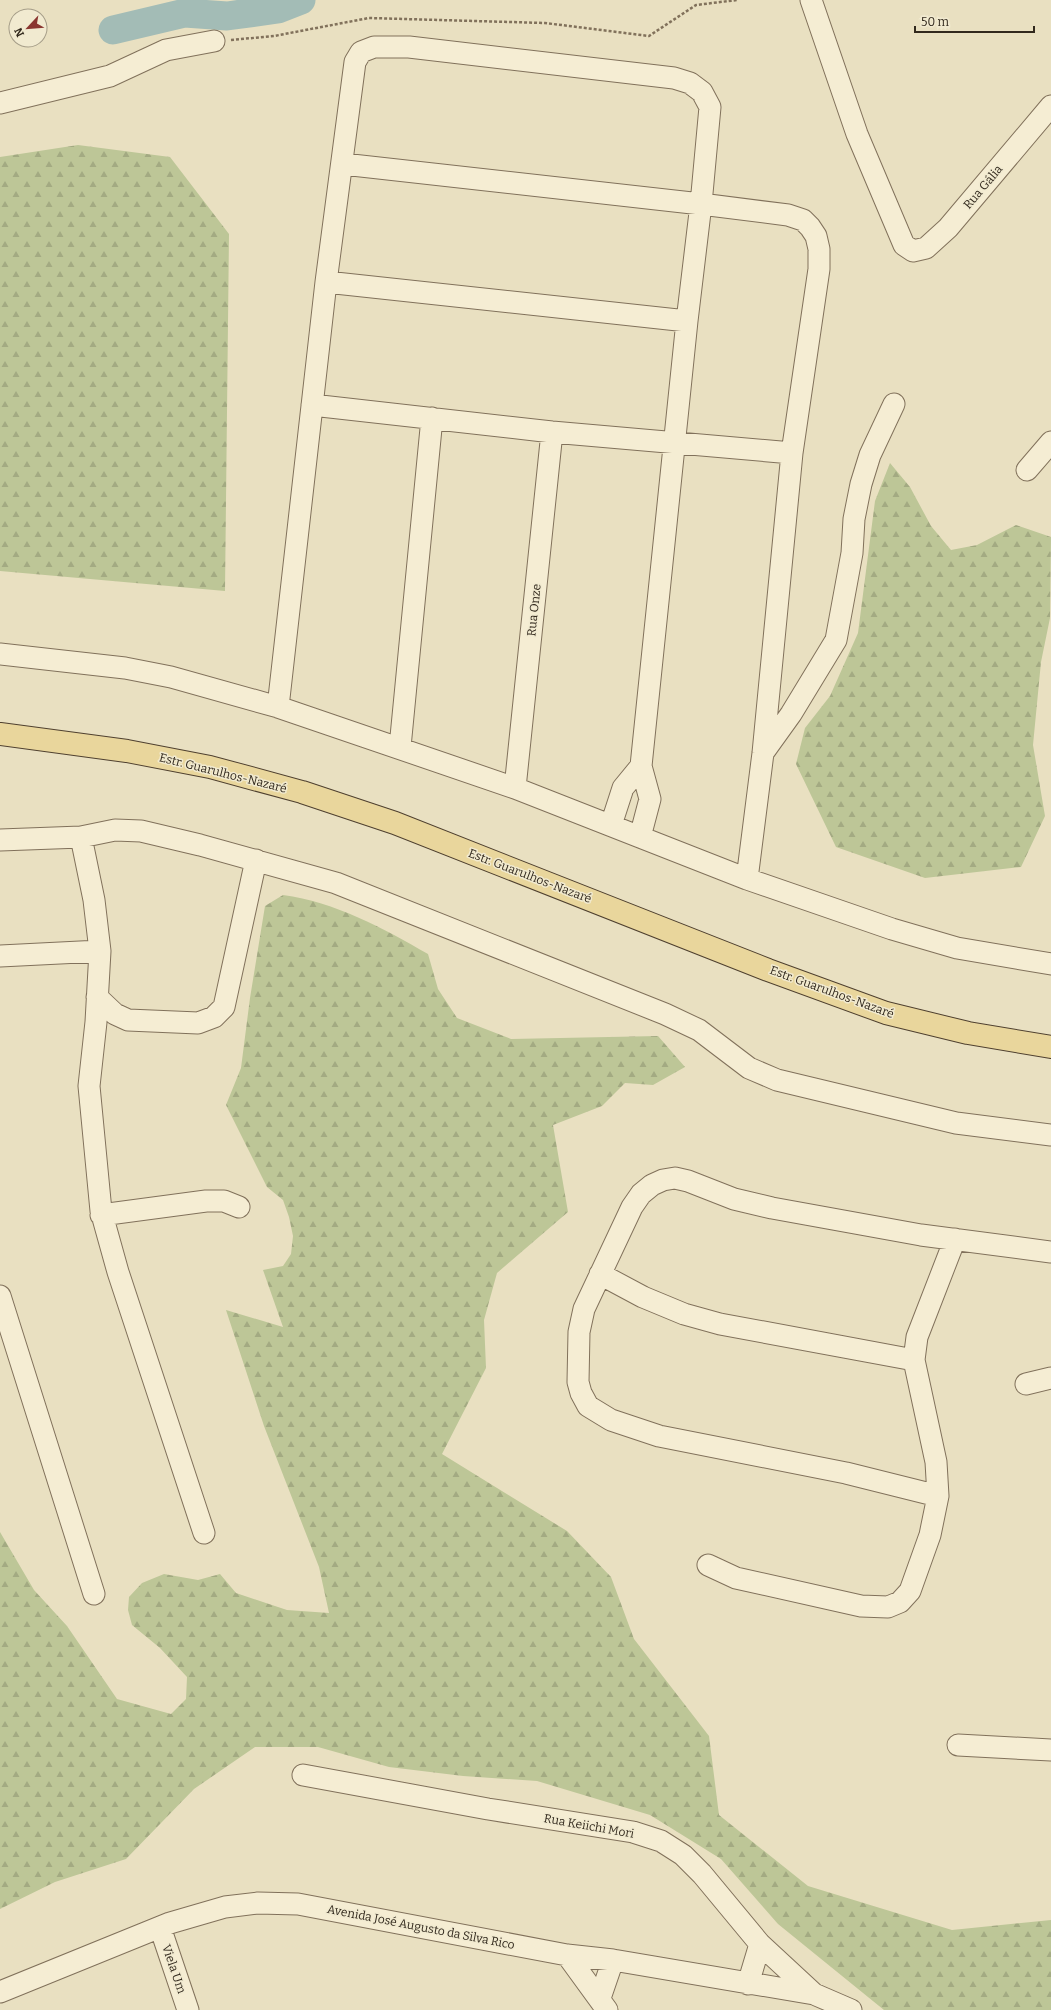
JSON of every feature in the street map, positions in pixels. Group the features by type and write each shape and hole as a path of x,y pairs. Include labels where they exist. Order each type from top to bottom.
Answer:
{"main road":[{"name":"Estr. Guarulhos-Nazaré","path":"0,734 127,751 210,767 302,792 395,823 761,967 886,1013 968,1033 1051,1047"}],"street":[{"name":"Rua Gália","path":"811,0 857,134 904,245 913,250 926,248 936,240 1051,106"},
{"path":"0,103 110,76 166,50 214,41"},
{"path":"278,707 326,282 343,164 351,82 355,62 361,52 374,47 409,47 674,78 690,83 702,92 710,107 702,204 687,321 641,766 650,799 640,837"},
{"path":"343,164 788,215 803,220 816,236 819,249 819,269 792,453 763,753 747,879"},
{"path":"326,282 687,321"},
{"path":"763,753 791,714 836,640 841,620 852,553 854,520 861,484 870,456 894,404"},
{"path":"312,405 552,432 792,453"},
{"path":"400,747 432,418"},
{"name":"Rua Onze","path":"515,788 552,432"},
{"path":"1027,470 1051,442"},
{"path":"0,654 125,668 171,677 278,707 400,747 515,788 747,879 892,930 942,944 1051,964"},
{"path":"611,825 623,788 641,766"},
{"path":"0,840 81,837 115,830 141,831 336,882 665,1014 699,1030 749,1068 777,1080 956,1123 1051,1135"},
{"path":"81,837 94,900 100,951 89,1086 101,1215 118,1272 204,1533"},
{"path":"97,997 115,1014 128,1020 198,1023 214,1017 224,1007 256,860"},
{"path":"0,956 100,951"},
{"path":"938,1496 846,1473 659,1436 611,1420 597,1413 588,1406 581,1393 578,1382 579,1332 584,1309 600,1274 632,1207 641,1194 663,1180 675,1178 688,1181 734,1199 772,1208 955,1239 1051,1252"},
{"path":"101,1215 206,1201 224,1201 239,1207"},
{"path":"708,1565 736,1578 861,1606 888,1607 900,1602 910,1591 930,1535 938,1496 936,1462 914,1360 917,1337 923,1317 955,1239"},
{"path":"600,1274 643,1297 684,1314 720,1324 914,1360"},
{"path":"0,1296 94,1594"},
{"path":"1026,1384 1051,1378"},
{"path":"958,1745 1051,1750"},
{"name":"Rua Keiichi Mori","path":"303,1775 488,1809 633,1832 661,1841 683,1855 702,1874 760,1944 814,1994"},
{"name":"Avenida José Augusto da Silva Rico","path":"0,1992 160,1927 225,1907 258,1903 298,1904 567,1955 613,1960 814,1994 851,2010"},
{"name":"Viela Um","path":"160,1927 188,2010"},
{"path":"748,1984 760,1944"},
{"path":"567,1955 604,2004"},
{"path":"604,2004 613,1960"}],"path":[{"path":"214,41 274,36 369,18 545,23 649,36 696,5 738,0"}],"green space":[{"path":"78,145 170,157 229,234 225,591 0,571 0,157"},
{"path":"890,463 910,487 931,526 951,550 977,545 1016,525 1051,537 1050,618 1041,662 1033,745 1045,816 1021,867 925,878 836,847 796,764 805,728 830,696 858,633 875,501"},
{"path":"283,895 302,898 358,917 428,954 438,989 457,1018 511,1039 658,1036 685,1067 653,1085 625,1083 602,1106 553,1125 568,1212 497,1273 484,1320 486,1368 442,1454 567,1531 611,1577 634,1639 709,1736 719,1815 808,1886 952,1930 1051,1920 1051,2010 884,2010 778,1924 721,1859 650,1815 537,1781 463,1776 389,1767 318,1747 255,1747 194,1789 126,1859 55,1882 0,1909 0,1532 34,1590 67,1626 117,1699 171,1714 186,1699 187,1677 160,1648 132,1625 128,1610 129,1597 142,1583 164,1574 198,1580 220,1574 236,1593 287,1610 329,1613 319,1567 264,1426 226,1310 283,1327 263,1270 283,1266 291,1254 293,1236 289,1217 283,1200 267,1187 226,1105 241,1068 250,998 265,906"}],"waterway":[{"path":"113,30 185,13 227,16 278,9 301,0"}]}
